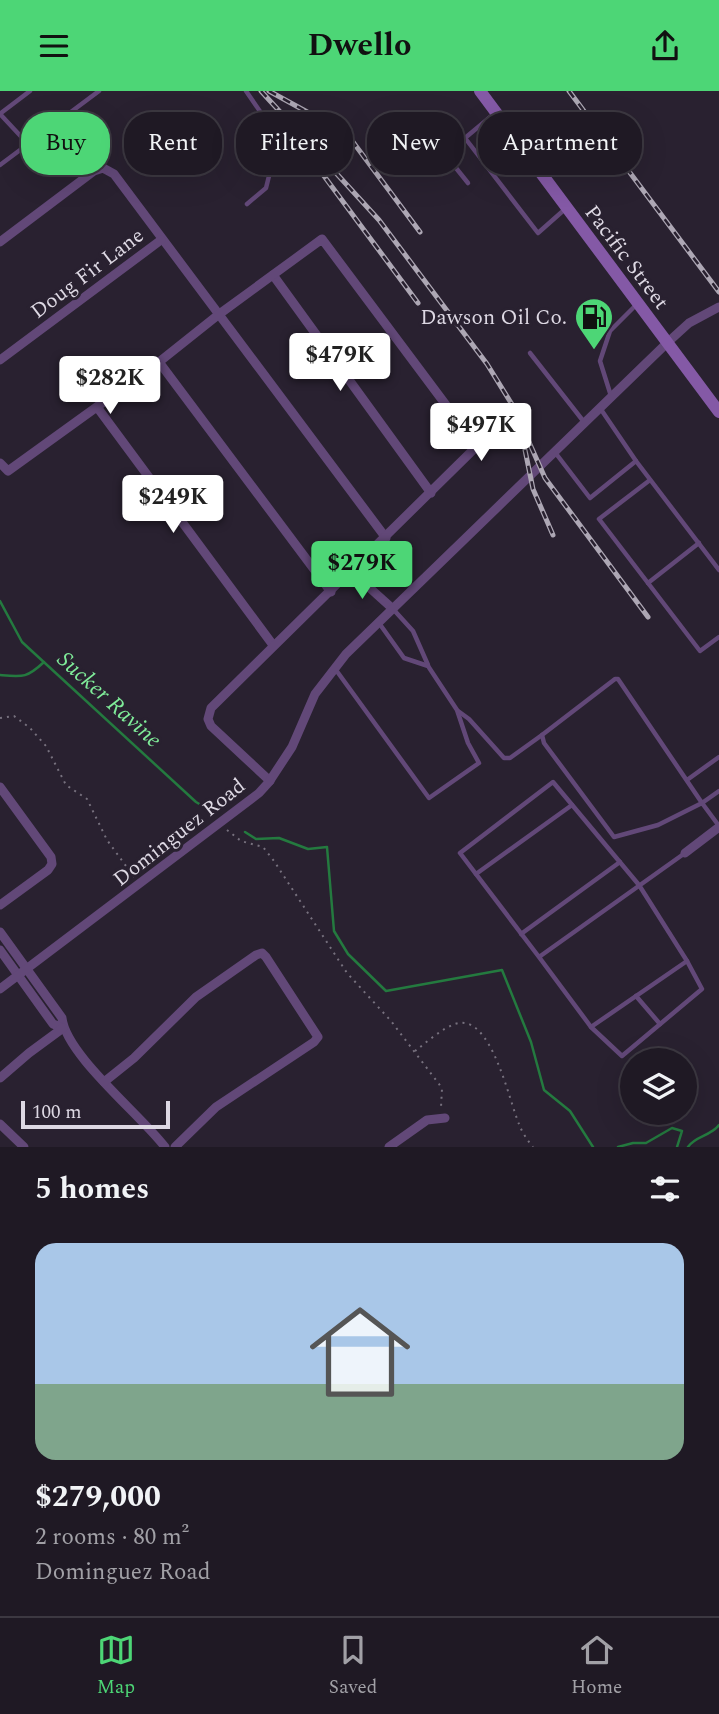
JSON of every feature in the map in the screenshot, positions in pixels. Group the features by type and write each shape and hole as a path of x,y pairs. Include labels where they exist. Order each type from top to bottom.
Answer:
{"main road":[{"name":"Pacific Street","path":"480,91 496,112"},
{"name":"Pacific Street","path":"542,175 719,412"}],"street":[{"path":"0,242 93,171 103,168 114,174 386,538"},
{"path":"0,463 8,471 322,239 475,448 211,708 208,719 211,726 270,781"},
{"name":"Doug Fir Lane","path":"0,360 161,240"},
{"path":"273,275 431,493"},
{"name":"Dominguez Road","path":"0,989 244,806 270,781 292,747 315,694 334,667 667,343 689,323 719,307"},
{"path":"159,362 331,592"},
{"path":"97,407 273,645"},
{"path":"352,572 393,609"},
{"path":"0,787 51,857 52,864 48,870 0,905"},
{"path":"685,853 719,827"},
{"path":"0,932 62,1018 63,1028"},
{"path":"0,950 53,1024 63,1028 104,1082 165,1147"},
{"path":"104,1082 134,1058 196,997 262,953 318,1037 216,1107 175,1147"},
{"path":"0,1078 63,1028"},
{"path":"388,1147 427,1120 443,1118"},
{"path":"0,1124 24,1147"}],"lane":[{"path":"21,136 1,114 30,91"},
{"path":"71,112 99,91"},
{"path":"246,91 268,123 275,152 265,188 247,204"},
{"path":"468,183 444,153 478,127"},
{"path":"465,138 538,233 566,207"},
{"path":"0,165 21,149"},
{"path":"611,396 600,361 610,331 638,304"},
{"path":"530,353 584,422"},
{"path":"599,407 636,461 719,570"},
{"path":"554,451 590,498 636,461"},
{"path":"650,480 599,519 700,651 719,637"},
{"path":"648,583 699,544"},
{"path":"334,667 429,797 479,763 466,739 457,710 428,666 413,631 393,609"},
{"path":"378,623 404,658 428,666"},
{"path":"457,710 469,719 504,758 510,758 618,679 719,827"},
{"path":"542,735 544,743 614,837 658,825 702,803 719,791"},
{"path":"687,780 719,757"},
{"path":"553,782 572,805 639,885 702,989 622,1056 591,1027 460,853 553,782"},
{"path":"476,874 572,805"},
{"path":"539,957 685,853"},
{"path":"522,934 620,862"},
{"path":"591,1027 687,961"},
{"path":"636,996 660,1024"}],"path":[{"path":"0,718 13,716 41,740 66,785 87,799 93,807 107,840 140,885"},
{"path":"221,824 241,841 263,847 315,921 347,973 391,1021 442,1089 443,1118"},
{"path":"414,1051 456,1023 465,1022 480,1029 495,1057 519,1126 533,1147"}],"waterway":[{"name":"Sucker Ravine","path":"0,601 22,642 196,802 211,811"},
{"path":"0,675 24,675 44,662"},
{"name":"Sucker Ravine","path":"245,832 256,839 279,838 308,849 327,847 334,931 348,954 386,991 502,970 531,1042 544,1090 570,1111 593,1147"},
{"name":"Sucker Ravine","path":"688,1147 719,1125"},
{"name":"Sucker Ravine","path":"618,1147 646,1143 672,1128 682,1131 677,1147"}],"railway":[{"path":"261,91 379,220 487,364 513,406 545,478 648,617"},
{"path":"269,91 331,125 353,142 420,232"},
{"path":"569,91 719,292"},
{"path":"323,175 418,303"},
{"path":"525,450 533,489 553,535"}],"place":[{"name":"Dawson Oil Co.","path":"594,351"}]}
